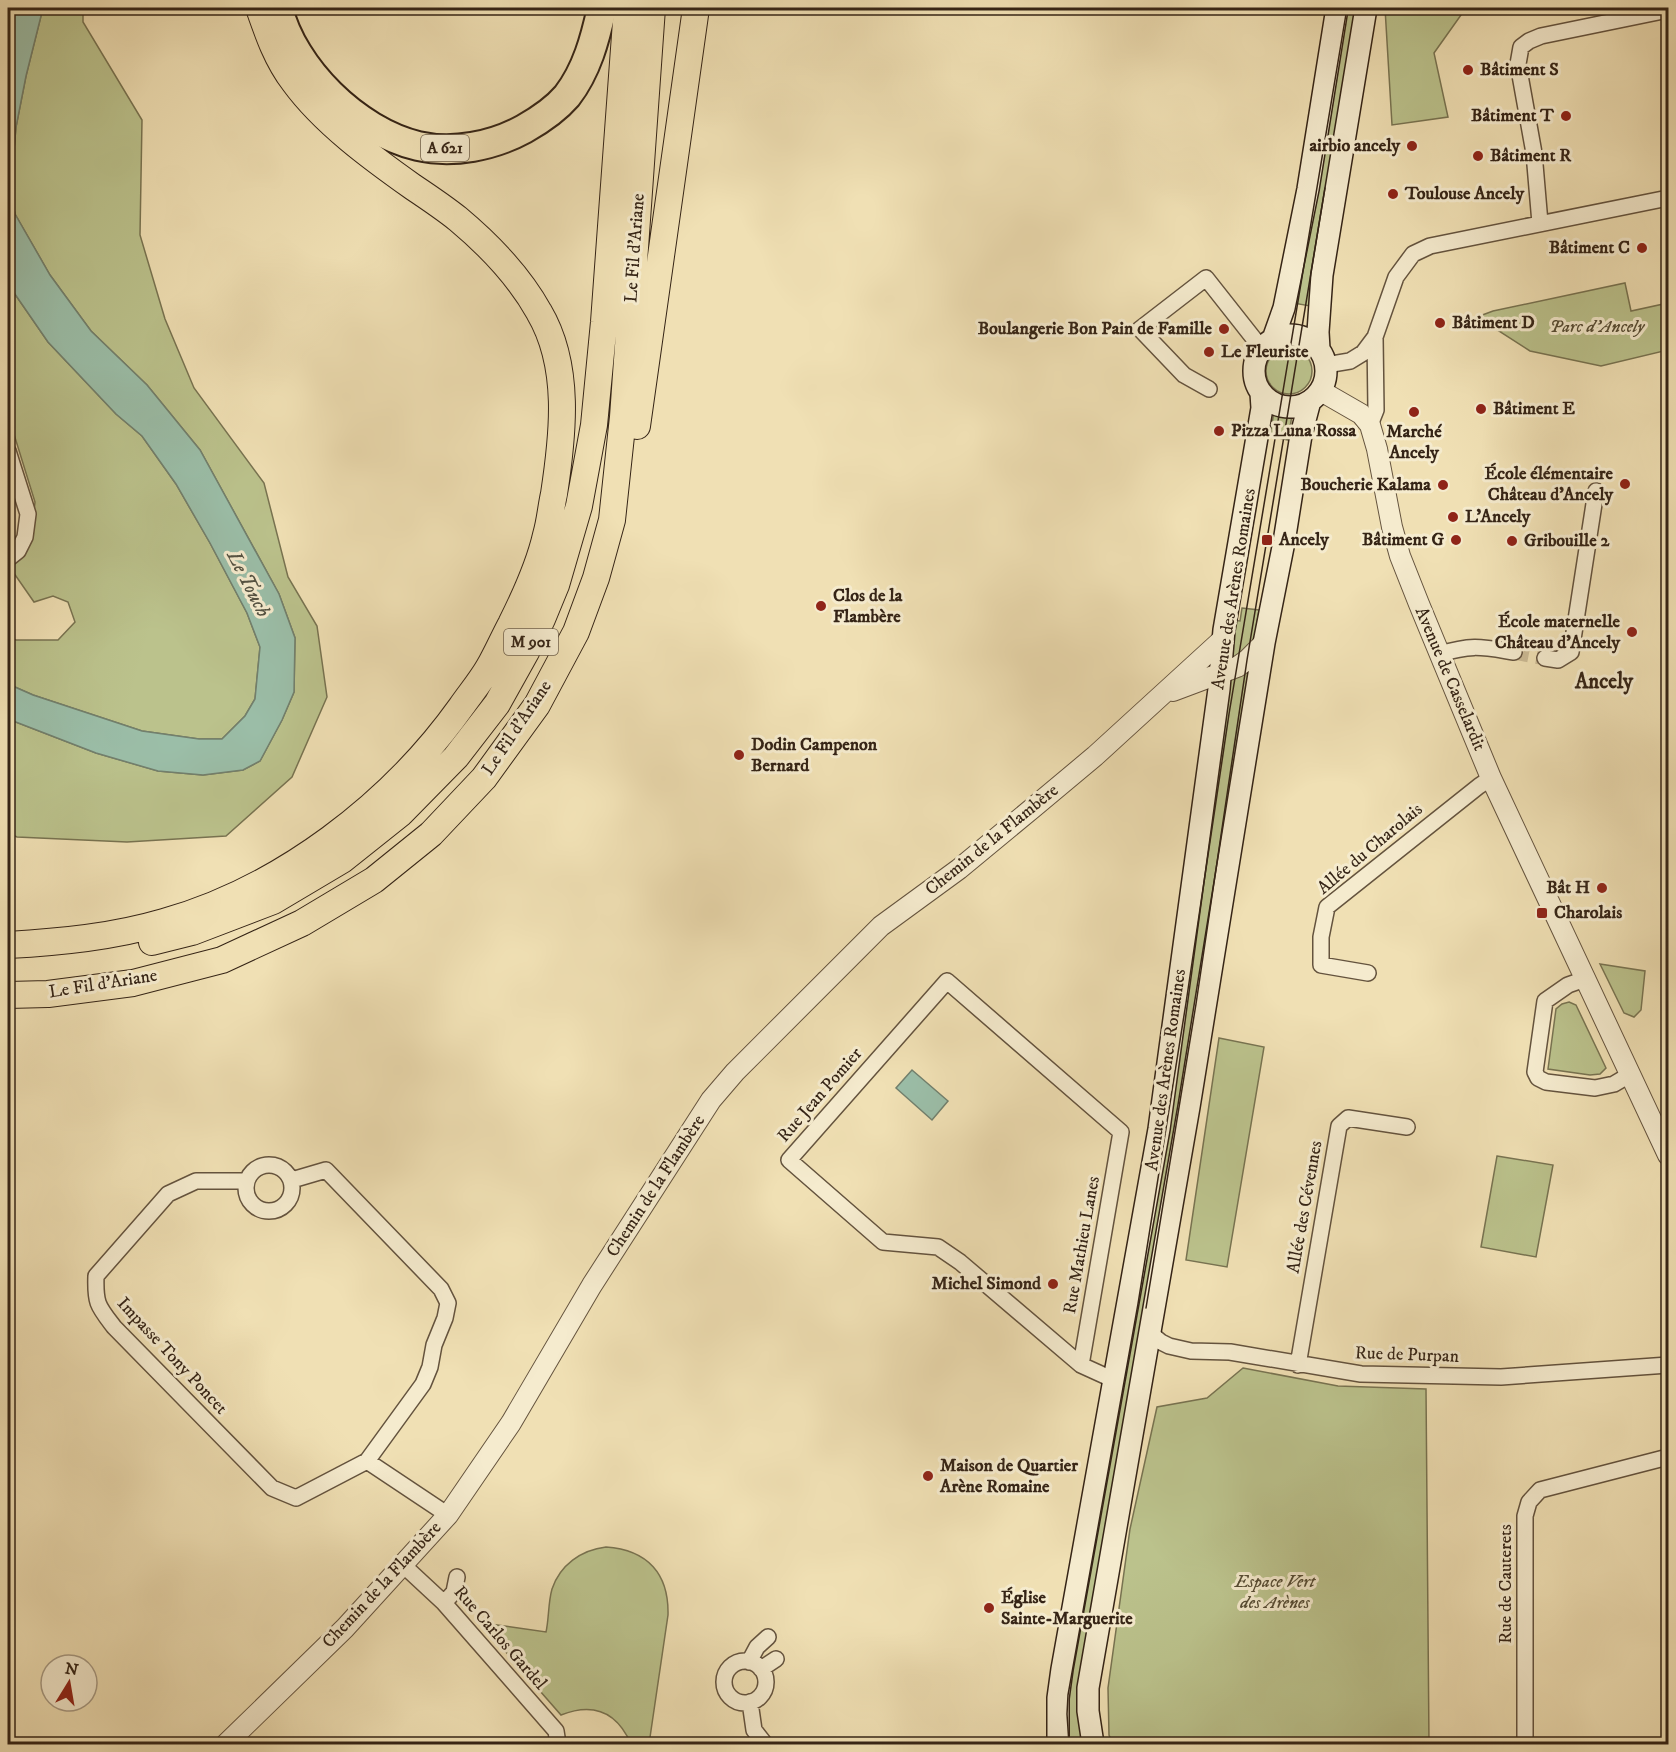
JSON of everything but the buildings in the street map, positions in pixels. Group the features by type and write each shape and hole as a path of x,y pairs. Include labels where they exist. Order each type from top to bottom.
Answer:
{"highway":[{"name":"M 901","path":"8,945 66,941 165,922 224,901 262,883 324,843 408,771 450,722 493,660 524,599 547,534 558,470 563,416 560,376 552,343 541,314 523,287 492,250 456,217 377,161 328,120 293,82 270,41 259,8"},
{"name":"A 621","path":"278,8 290,40 310,73 346,109 391,137 419,146 451,148 482,145 508,138 544,118 566,97 579,79 589,58 602,8"},
{"name":"Le Fil d'Ariane","path":"8,960 54,958 150,943 192,932 273,901 342,860 401,813 456,758 497,704 542,619 556,585 579,506 594,425 602,345 627,8"},
{"name":"Le Fil d'Ariane","path":"8,995 48,994 133,983 222,960 302,923 374,880 431,834 484,778 537,705 576,632 596,578 612,520 623,417 652,8"},
{"path":"612,520 627,494 696,8"}],"main road":[{"path":"1337,8 1306,198 1284,308 1267,344 1254,364 1256,384 1261,393 1269,401 1280,406 1300,406 1315,396 1325,382 1318,333 1322,275 1366,8"},
{"path":"1267,344 1282,335 1301,336 1311,341 1323,357"},
{"name":"Avenue des Arènes Romaines","path":"1058,1744 1058,1698 1062,1669 1159,1129 1221,672 1223,639 1262,408 1261,393"},
{"name":"Avenue des Arènes Romaines","path":"1093,1744 1088,1712 1088,1688 1155,1338 1264,643 1284,542 1301,435 1315,396"}],"street":[{"path":"1540,223 1534,153 1518,64 1521,47 1541,36 1668,10"},
{"path":"1315,396 1361,414 1370,425 1376,410 1376,337 1396,277 1413,254 1430,246 1668,198"},
{"path":"1209,389 1184,375 1140,329 1206,278 1267,344"},
{"path":"1323,357 1350,361 1363,353 1376,337"},
{"name":"Avenue de Casselardit","path":"1370,425 1400,556 1440,654 1491,778 1585,979 1631,1074 1662,1126 1668,1154"},
{"path":"8,452 28,514 25,537 18,551 8,559"},
{"path":"1545,658 1558,660 1571,652 1596,491"},
{"name":"Chemin de la Flambère","path":"226,1744 345,1629 448,1515 511,1423 592,1285 711,1100 735,1072 881,926 959,869 1034,807 1223,639"},
{"name":"Chemin de la Flambère","path":"1162,695 1237,667 1264,643"},
{"path":"1440,654 1459,648 1478,646 1514,652"},
{"name":"Allée du Charolais","path":"1368,972 1321,966 1321,938 1327,907 1491,778"},
{"path":"1585,979 1568,985 1545,1001 1535,1072 1538,1078 1546,1082 1595,1088 1614,1084 1631,1074"},
{"name":"Rue Jean Pomier","path":"1114,1380 1081,1365 960,1262 938,1247 883,1242 789,1160 947,981 1121,1132"},
{"name":"Allée des Cévennes","path":"1298,1365 1339,1126 1348,1118 1407,1127"},
{"name":"Rue Mathieu Lanes","path":"1081,1365 1121,1132"},
{"path":"272,1164 287,1172 292,1180 293,1188 289,1202 273,1212 258,1209 247,1197 246,1181 257,1167 272,1164"},
{"name":"Impasse Tony Poncet","path":"246,1181 196,1181 168,1194 96,1276 97,1305 114,1327 272,1488 296,1498 368,1461 423,1384 448,1303 441,1289 326,1170 292,1180"},
{"name":"Rue de Purpan","path":"1155,1338 1169,1346 1191,1351 1230,1352 1361,1374 1490,1377 1668,1365"},
{"name":"Rue de Cauterets","path":"1525,1744 1525,1516 1529,1502 1540,1490 1668,1457"},
{"path":"368,1461 448,1515"},
{"name":"Rue Carlos Gardel","path":"402,1564 444,1603 556,1731 558,1744"},
{"path":"444,1603 454,1592 457,1577"},
{"path":"768,1637 757,1647 755,1665 766,1682 765,1689 761,1695 750,1702 731,1698 721,1680 730,1668 735,1664 755,1665 776,1659"},
{"path":"750,1702 754,1730 765,1744"}],"green space":[{"path":"43,8 83,8 83,22 142,120 140,235 165,319 194,388 264,483 288,577 317,626 327,697 292,777 226,836 127,842 17,837 8,833 8,719 96,753 158,771 203,775 243,770 260,761 294,692 295,638 279,594 200,450 147,385 91,331 50,275 15,214 10,194 16,127"},
{"path":"1341,8 1360,8 1310,306 1293,303"},
{"path":"1385,8 1466,8 1434,53 1448,117 1392,125"},
{"name":"Parc d'Ancely","path":"1625,283 1631,311 1668,303 1668,350 1601,366 1530,351 1477,317 1493,311"},
{"path":"8,284 48,342 116,414 142,436 176,484 247,613 260,647 255,699 245,716 222,739 199,739 142,731 33,695 8,684 8,637 16,640 58,640 75,622 68,602 53,596 34,602 11,569 31,537 35,502 8,415"},
{"path":"1289,348 1305,355 1312,371 1305,387 1289,394 1273,387 1266,371 1273,355"},
{"path":"1274,412 1292,415 1288,440 1270,436"},
{"path":"1242,608 1259,610 1254,641 1231,662 1232,620 1240,621"},
{"path":"1250,668 1088,1744 1064,1744 1063,1728 1225,682"},
{"path":"1600,964 1645,971 1641,1010 1634,1017 1624,1013"},
{"path":"1569,1002 1576,1005 1606,1068 1600,1074 1590,1075 1548,1069 1556,1009"},
{"path":"1219,1038 1264,1047 1227,1267 1186,1260"},
{"path":"1497,1156 1553,1165 1536,1257 1481,1247"},
{"name":"Espace Vert des Arènes","path":"1243,1368 1338,1386 1426,1389 1429,1744 1113,1744 1109,1735 1108,1688 1130,1529 1157,1407 1207,1398"},
{"path":"606,1547 634,1553 644,1559 660,1576 665,1588 668,1615 649,1744 631,1744 619,1724 611,1717 594,1710 573,1711 561,1715 484,1627 490,1624 546,1632 552,1589 560,1573 580,1555"}],"water":[{"name":"Le Touch","path":"8,8 43,8 16,127 10,194 15,214 50,275 91,331 147,385 200,450 279,594 295,638 294,692 260,761 243,770 203,775 158,771 96,753 8,719 8,684 33,695 142,731 199,739 222,739 245,716 255,699 260,647 247,613 176,484 142,436 116,414 48,342 8,284"},
{"path":"912,1070 948,1101 932,1120 896,1088"}],"tunnel":[{"path":"1514,652 1545,658"}],"tram line":[{"path":"1069,1744 1068,1695 1138,1304 1229,714 1347,8"},
{"path":"1146,1308 1196,1004 1247,660 1325,188"}],"place":[{"name":"Bâtiment S","path":"1468,70"},
{"name":"Bâtiment T","path":"1566,116"},
{"name":"airbio ancely","path":"1412,146"},
{"name":"Bâtiment R","path":"1478,156"},
{"name":"Toulouse Ancely","path":"1393,194"},
{"name":"Bâtiment C","path":"1642,248"},
{"name":"Bâtiment D","path":"1440,323"},
{"name":"Boulangerie Bon Pain de Famille","path":"1224,329"},
{"name":"Le Fleuriste","path":"1209,352"},
{"name":"Bâtiment E","path":"1481,409"},
{"name":"Marché Ancely","path":"1414,412"},
{"name":"Pizza Luna Rossa","path":"1219,431"},
{"name":"École élémentaire Château d'Ancely","path":"1625,484"},
{"name":"Boucherie Kalama","path":"1443,485"},
{"name":"L'Ancely","path":"1453,517"},
{"name":"Ancely","path":"1267,540"},
{"name":"Bâtiment G","path":"1456,540"},
{"name":"Gribouille 2","path":"1512,541"},
{"name":"Clos de la Flambère","path":"821,606"},
{"name":"École maternelle Château d'Ancely","path":"1632,632"},
{"name":"Dodin Campenon Bernard","path":"739,755"},
{"name":"Bât H","path":"1602,888"},
{"name":"Charolais","path":"1542,913"},
{"name":"Michel Simond","path":"1053,1284"},
{"name":"Maison de Quartier Arène Romaine","path":"928,1476"},
{"name":"Église Sainte-Marguerite","path":"989,1608"}],"district":[{"name":"Ancely","path":"1604,682"}]}
